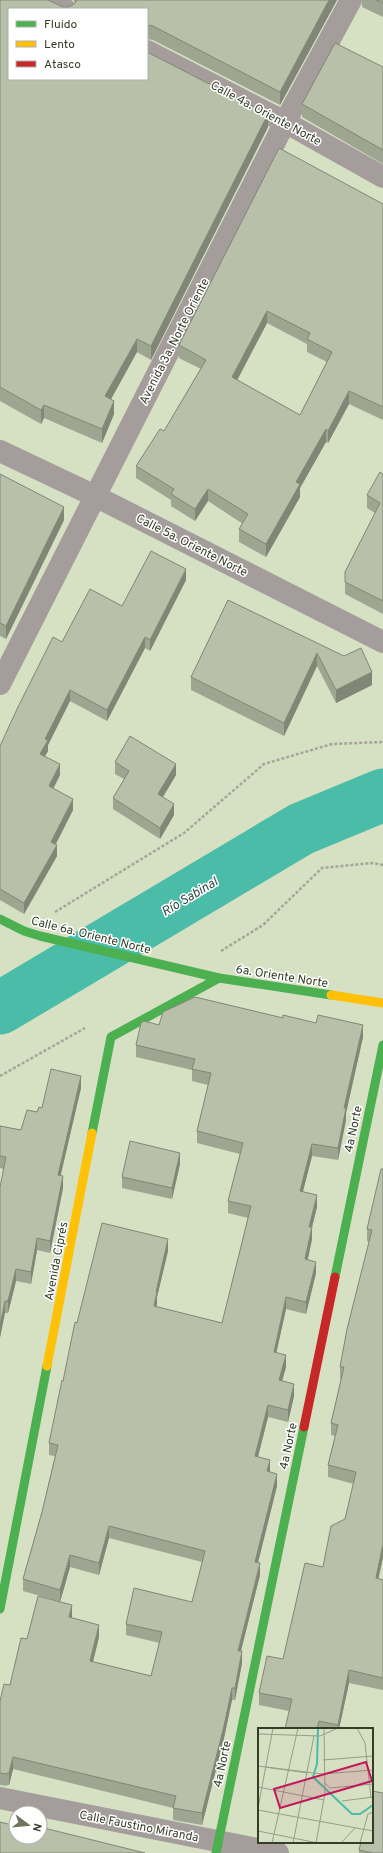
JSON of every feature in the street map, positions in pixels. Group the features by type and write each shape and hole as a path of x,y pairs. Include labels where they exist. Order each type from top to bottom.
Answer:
{"street":[{"path":"48,0 63,8"},
{"name":"Avenida 3a. Norte Oriente","path":"0,684 285,122 351,0"},
{"name":"Calle 4a. Oriente Norte","path":"148,52 285,122 383,177"},
{"name":"Calle 5a. Oriente Norte","path":"0,451 95,496 383,642"},
{"name":"Calle 6a. Oriente Norte","path":"0,919 24,931 40,936 178,968"},
{"name":"6a. Oriente Norte","path":"178,968 219,978 383,1003"},
{"name":"Avenida Ciprés","path":"0,1609 111,1037 219,978"},
{"name":"4a Norte","path":"217,1847 383,1045"},
{"name":"Calle Faustino Miranda","path":"0,1798 217,1847 278,1853"}],"path":[{"path":"24,931 184,833 264,764 332,744 383,742"},
{"path":"189,971 263,925 322,868 372,863 383,866"}],"building":[{"path":"0,0 48,0 65,8 8,8 8,80 148,80 148,53 268,114 151,346 137,339 105,396 114,401 102,429 44,405 41,410 0,387"},
{"path":"76,0 329,0 280,92 153,26 148,25 148,8 65,8 71,6 76,2"},
{"path":"376,0 383,0 383,3"},
{"path":"335,43 383,67 383,150 302,104"},
{"path":"279,148 383,204 383,407 349,391 328,431 326,429 296,482 300,484 266,544 239,529 248,514 208,489 195,509 171,494 174,489 136,466 160,429 164,431 206,360 179,345","holes":["267,311 310,333 307,339 332,352 300,415 232,377"]},
{"path":"380,472 383,474 383,601 345,582 345,572 380,503 367,495"},
{"path":"0,474 64,507 6,626 0,623"},
{"path":"151,551 186,569 150,640 145,637 107,710 70,690 45,739 48,740 40,754 60,764 49,786 73,799 51,842 57,845 24,903 0,889 0,746 53,637 62,642 90,589 122,606"},
{"path":"228,600 344,656 361,648 372,672 336,690 317,653 284,723 191,677"},
{"path":"130,736 176,764 158,794 174,804 160,828 113,798 129,771 115,762"},
{"path":"195,997 283,1018 283,1015 316,1023 318,1015 363,1025 344,1108 346,1108 338,1148 312,1144 300,1191 317,1195 309,1227 312,1227 305,1259 316,1262 306,1302 286,1297 274,1352 286,1355 279,1380 294,1384 288,1410 268,1405 255,1456 270,1460 267,1471 277,1474 255,1562 260,1563 238,1651 242,1651 235,1688 232,1688 202,1813 173,1808 176,1796 13,1757 9,1773 0,1773 0,1701 4,1684 10,1685 21,1638 27,1639 38,1596 72,1605 69,1617 99,1625 90,1661 151,1676 162,1632 126,1624 134,1588 192,1602 205,1551 109,1526 99,1563 70,1555 60,1590 23,1579 42,1512 58,1445 49,1443 75,1322 77,1323 102,1223 168,1239 154,1306 222,1323 251,1206 228,1201 243,1143 197,1131 211,1073 192,1069 195,1059 136,1045 141,1023 144,1021 159,1025 163,1012"},
{"path":"51,1069 81,1076 58,1175 63,1176 50,1241 37,1238 31,1272 16,1269 8,1301 5,1301 0,1326 0,1187 6,1157 0,1156 0,1126 21,1130 27,1110 37,1112 39,1107 42,1108"},
{"path":"130,1141 180,1153 172,1188 122,1177"},
{"path":"381,1169 383,1169 383,1544 376,1578 383,1580 383,1678 349,1670 338,1725 319,1721 317,1728 285,1728 292,1699 259,1693 267,1656 283,1659 305,1563 323,1567 331,1526 345,1519 356,1472 328,1465 338,1425 331,1423 344,1367 340,1367 347,1329 372,1230 367,1229"},
{"path":"373,1791 383,1793 383,1853 373,1853 359,1850 361,1843 373,1843"},
{"path":"0,1822 8,1824 8,1845 48,1845 48,1829 145,1853 0,1853"}],"waterway":[{"name":"Río Sabinal","path":"0,1008 301,829 383,795"}],"traffic: fast":[{"path":"0,919 24,931 40,936 219,978 331,995"},
{"path":"92,1133 111,1037 219,978"},
{"path":"335,1277 383,1045"},
{"path":"0,1609 47,1366"},
{"path":"216,1853 304,1427"}],"traffic: slow":[{"path":"331,995 383,1003"},
{"path":"47,1366 92,1133"}],"traffic: jam":[{"path":"304,1427 335,1277"}]}
